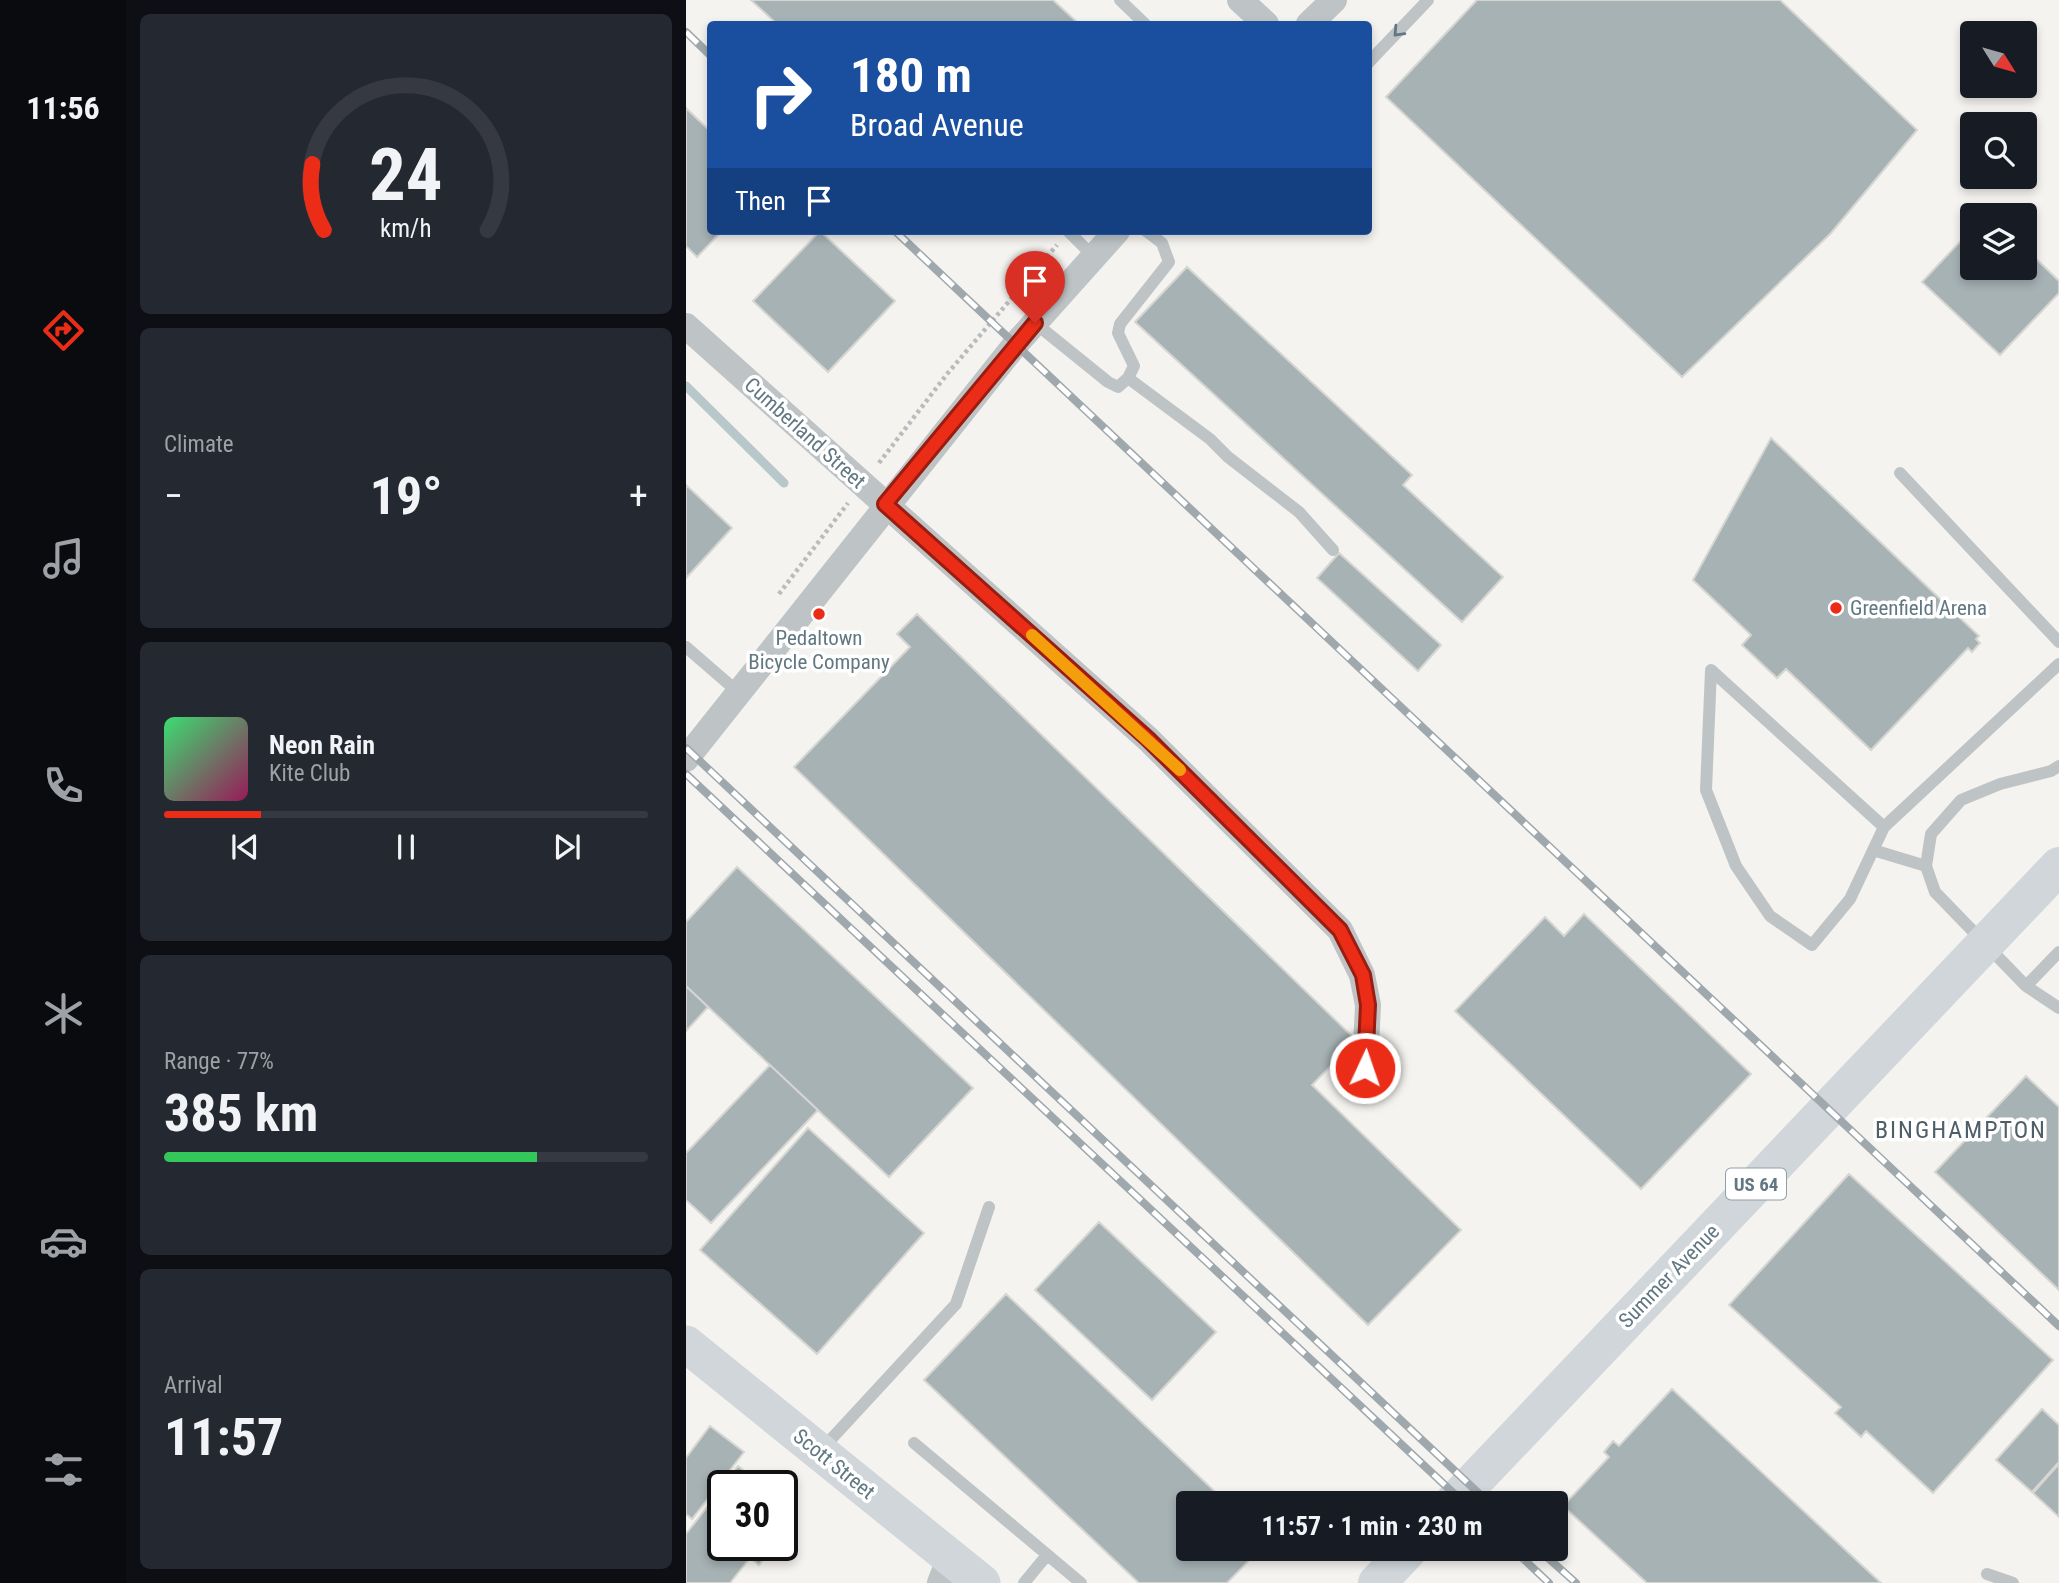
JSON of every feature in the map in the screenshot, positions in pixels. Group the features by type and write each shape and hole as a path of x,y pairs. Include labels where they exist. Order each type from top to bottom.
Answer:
{"main road":[{"name":"Summer Avenue","path":"1464,1491 2059,866"},
{"name":"Scott Street","path":"686,1345 819,1452 945,1570 982,1583"},
{"path":"1377,1583 1398,1561"}],"street":[{"path":"1240,0 1263,21"},
{"path":"1312,21 1334,0"},
{"path":"686,759 885,504 1035,323 1113,235"},
{"name":"Cumberland Street","path":"686,326 1148,739 1340,930 1363,975 1368,1005 1365,1068"}],"lane":[{"path":"1120,0 1142,21"},
{"path":"1372,59 1428,0"},
{"path":"1072,235 1094,257"},
{"path":"1035,323 1108,382 1118,387 1128,378 1134,366 1118,333 1120,324 1169,262 1162,243 1151,235"},
{"path":"1128,378 1210,439 1228,457 1299,512 1333,550"},
{"path":"1900,473 2059,642"},
{"path":"686,647 738,692"},
{"path":"1884,827 1711,670 1706,790 1736,866 1770,916 1812,945 1850,899 1884,827 2059,664"},
{"path":"2059,766 2051,771 2000,784 1961,800 1931,834 1926,866 1935,892 2026,986 2059,1008"},
{"path":"1873,850 1926,866"},
{"path":"2026,986 2059,952"},
{"path":"819,1452 956,1304 989,1207"},
{"path":"914,1443 1081,1583"},
{"path":"1024,1583 1048,1555"},
{"path":"1987,1574 2013,1583"}],"building":[{"path":"751,0 1053,0 1076,21 774,21"},
{"path":"1477,0 1780,0 1917,130 1831,233 1682,377 1386,97"},
{"path":"686,108 707,128 707,235 718,235 697,257 686,246"},
{"path":"816,235 824,235 895,301 828,372 753,301"},
{"path":"1960,242 1960,280 2037,280 2037,260 2059,281 2059,293 2000,355 1922,282"},
{"path":"1187,267 1412,475 1403,485 1503,577 1462,622 1135,322"},
{"name":"Greenfield Arena","path":"1771,438 1979,636 1976,639 1980,643 1972,652 1968,648 1871,750 1786,669 1777,678 1742,645 1751,635 1693,580"},
{"path":"686,485 732,528 686,578"},
{"path":"1339,553 1441,645 1418,671 1317,578"},
{"path":"917,614 1356,1040 1312,1085 1461,1230 1368,1325 794,767 910,647 897,634"},
{"path":"737,867 973,1088 889,1177 686,986 686,922"},
{"path":"1584,914 1751,1074 1641,1189 1455,1011 1545,917 1564,936"},
{"path":"686,986 708,1007 686,1031"},
{"path":"770,1065 818,1110 711,1223 686,1200 686,1153"},
{"path":"2026,1076 2059,1107 2059,1290 1935,1172"},
{"path":"808,1128 924,1233 817,1354 700,1250"},
{"path":"1849,1174 2053,1360 1933,1493 1866,1431 1861,1437 1835,1413 1841,1407 1729,1305"},
{"path":"1099,1222 1216,1332 1152,1400 1035,1290"},
{"path":"1006,1294 1214,1491 1176,1491 1176,1561 1248,1561 1227,1583 1139,1583 924,1380"},
{"path":"1672,1389 1881,1583 1647,1583 1568,1511 1568,1501 1609,1457 1604,1452 1613,1441 1619,1446"},
{"path":"2042,1409 2059,1425 2059,1462 2032,1492 1996,1460"},
{"path":"710,1426 744,1452 730,1470 707,1470 707,1500 692,1519 686,1514 686,1458"},
{"path":"2059,1464 2059,1517 2033,1493"},
{"path":"707,1507 707,1561 748,1561 730,1583 686,1583 686,1534"}],"waterway":[{"path":"686,386 784,483"}],"railway":[{"path":"686,32 707,52"},
{"path":"899,235 2059,1326"},
{"path":"686,748 1476,1491"},
{"path":"686,774 1451,1491"},
{"path":"1526,1561 1549,1583"},
{"path":"1551,1561 1576,1583"}],"slow traffic":[{"path":"1032,635 1180,770"}],"place":[{"name":"Greenfield Arena","path":"1836,608"},
{"name":"Pedaltown Bicycle Company","path":"819,614"}],"district":[{"name":"BINGHAMPTON","path":"1961,1130"}],"route":[{"path":"1035,323 885,504 1148,739 1340,930 1363,975 1368,1005 1365,1068"}]}
